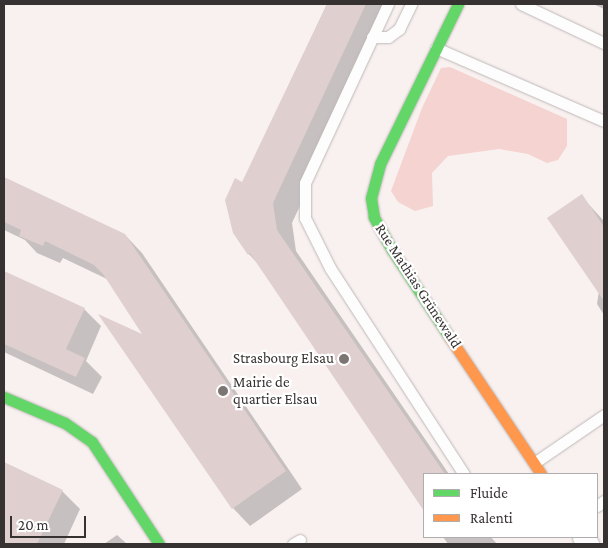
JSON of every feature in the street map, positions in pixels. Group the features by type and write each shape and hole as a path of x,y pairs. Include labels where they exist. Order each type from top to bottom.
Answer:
{"street":[{"name":"Rue Mathias Grünewald","path":"458,4 380,164 371,198 374,217 392,250 541,473"},
{"path":"4,397 66,423 92,442 159,544"}],"lane":[{"path":"388,4 305,183 302,200 305,218 330,268 463,473"},
{"path":"372,37 388,38 399,28 411,4"},
{"path":"521,4 604,43"},
{"path":"436,48 604,121"},
{"path":"534,463 604,415"}],"shaded area":[{"path":"450,67 567,119 567,146 558,160 547,163 528,154 499,149 448,156 432,173 433,206 415,211 398,202 391,191 422,108 441,68"}],"building":[{"path":"327,4 366,4 273,203 277,230 444,473 423,473 423,510 250,253 248,255 233,233 225,200 235,178 242,182"},
{"path":"4,177 125,234 286,471 232,509 98,314 142,334 103,274 94,265 45,241 43,246 19,236 21,230 4,222"},
{"path":"582,194 604,227 604,301 547,218"},
{"path":"4,271 85,308 66,349 85,358 76,377 4,344"},
{"path":"4,462 63,490 37,544 4,544"}],"traffic: fast":[{"path":"450,338 392,250 374,217 371,198 380,164 458,4"},
{"path":"4,397 65,423 92,442 159,544"}],"traffic: slow":[{"path":"450,338 540,473"}],"place":[{"name":"Strasbourg Elsau","path":"344,359"},
{"name":"Mairie de quartier Elsau","path":"223,391"}]}
